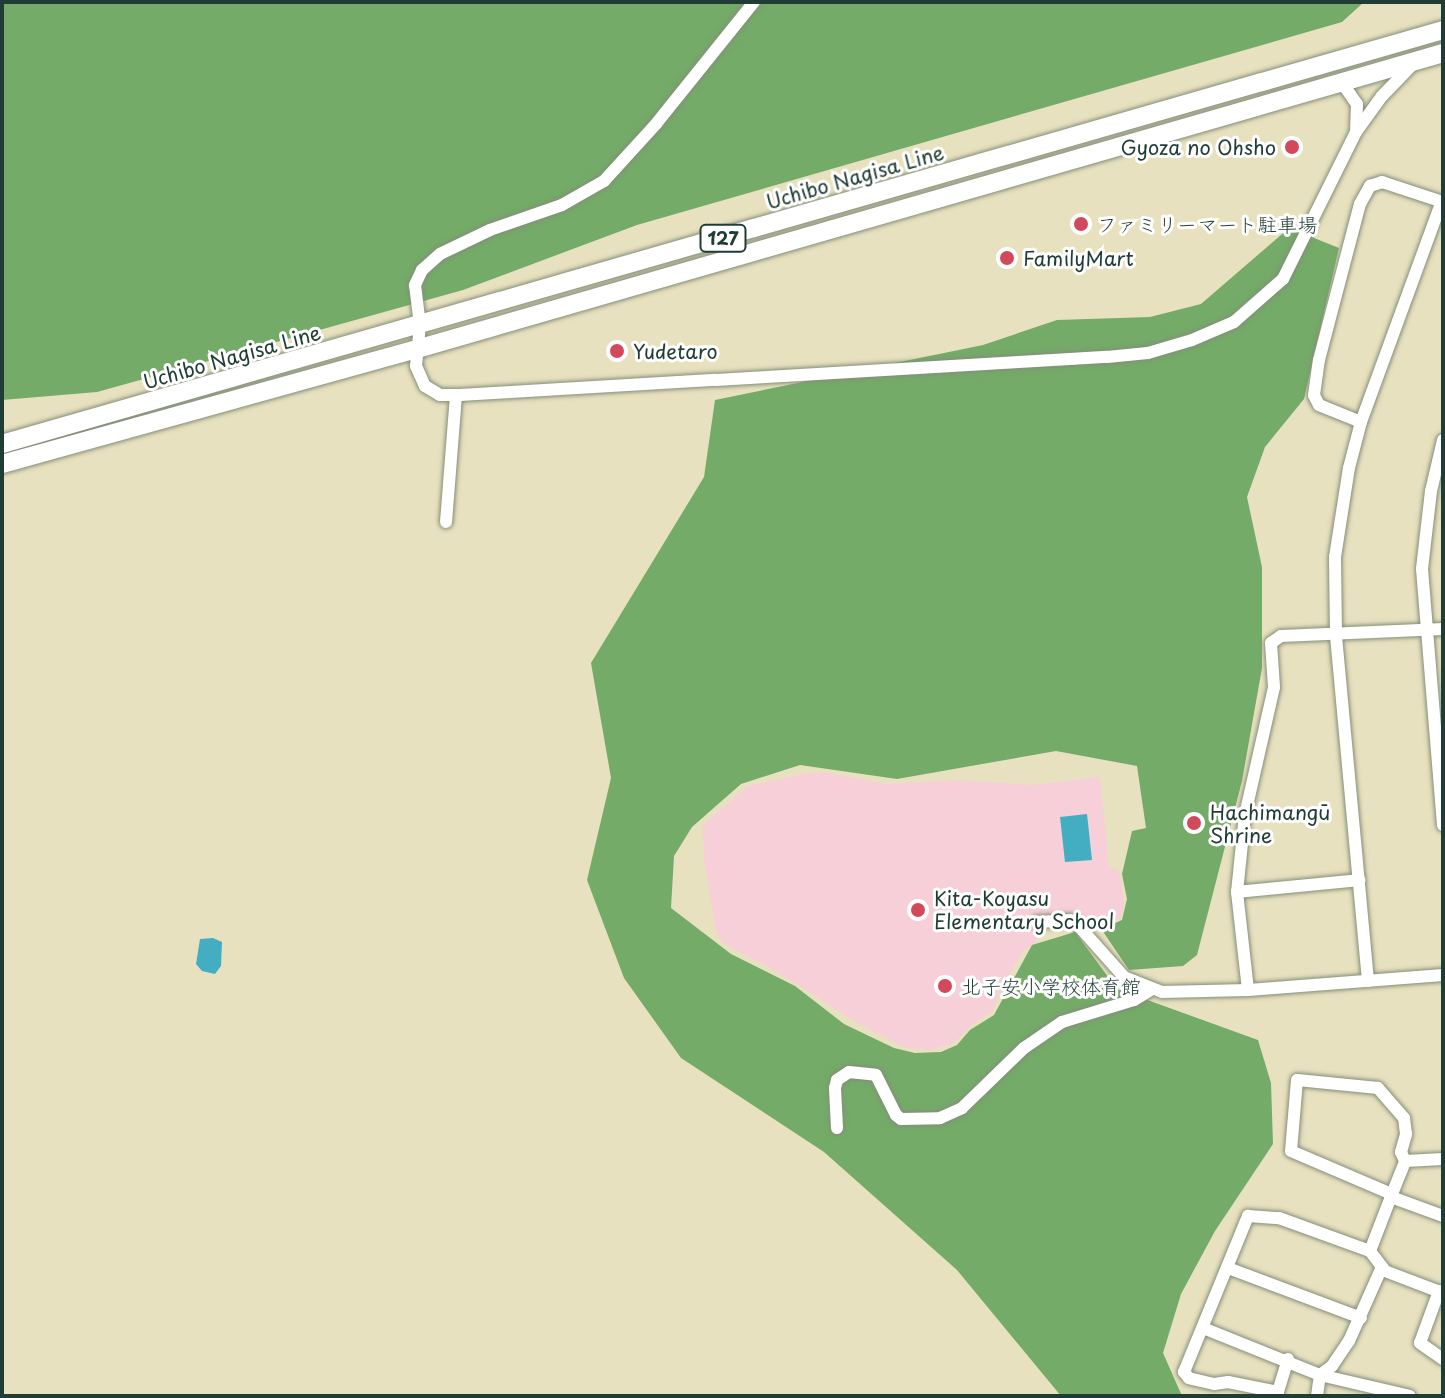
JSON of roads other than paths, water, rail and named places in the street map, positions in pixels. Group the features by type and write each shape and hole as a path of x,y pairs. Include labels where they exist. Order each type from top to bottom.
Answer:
{"highway":[{"name":"Uchibo Nagisa Line","path":"2,444 1443,30"},
{"name":"Uchibo Nagisa Line","path":"2,464 417,349 1443,53"}],"street":[{"path":"754,2 675,101 604,181 562,205 490,230 440,254 422,270 415,285 420,325 416,366 425,386 440,395 456,395 1148,353 1192,340 1234,322 1283,279 1356,132 1382,96 1418,60"},
{"path":"1335,84 1345,87 1357,104 1356,132"},
{"path":"1361,422 1319,405 1314,395 1319,360 1360,204 1370,186 1382,182 1442,202 1361,422 1339,520 1335,557 1336,633 1368,981"},
{"path":"446,522 456,395"},
{"path":"1443,440 1425,529 1424,630 1443,825"},
{"path":"1248,990 1237,892 1245,815 1274,687 1271,643 1281,636 1443,629"},
{"path":"1237,892 1359,880"},
{"path":"1037,922 1070,920 1124,977 1152,989 1170,992 1248,990 1443,975"},
{"path":"837,1128 835,1088 837,1080 849,1072 857,1070 876,1075 901,1119 940,1118 962,1108 1024,1048 1062,1022 1134,1000 1152,989"},
{"path":"1370,1251 1391,1195 1405,1161 1401,1152 1406,1125 1378,1088 1301,1079 1295,1082 1291,1151 1391,1195 1443,1216"},
{"path":"1405,1161 1443,1159"},
{"path":"1288,1359 1278,1392 1189,1378 1184,1372 1228,1268 1244,1221 1254,1215 1279,1218 1370,1251 1382,1267 1441,1292 1420,1343 1443,1359"},
{"path":"1317,1396 1320,1375 1332,1366 1361,1318 1382,1267"},
{"path":"1228,1268 1361,1318"},
{"path":"1203,1328 1288,1359 1320,1375 1410,1396"}],"water":[{"path":"1087,814 1092,860 1065,862 1060,817"},
{"path":"213,938 222,942 221,966 215,974 202,971 196,964 200,939"}],"place":[{"name":"Gyoza no Ohsho","path":"1292,147"},
{"name":"ファミリーマート駐車場","path":"1081,224"},
{"name":"FamilyMart","path":"1007,258"},
{"name":"Yudetaro","path":"617,351"},
{"name":"Hachimangū Shrine","path":"1194,823"},
{"name":"Kita-Koyasu Elementary School","path":"918,910"},
{"name":"北子安小学校体育館","path":"945,986"}]}
